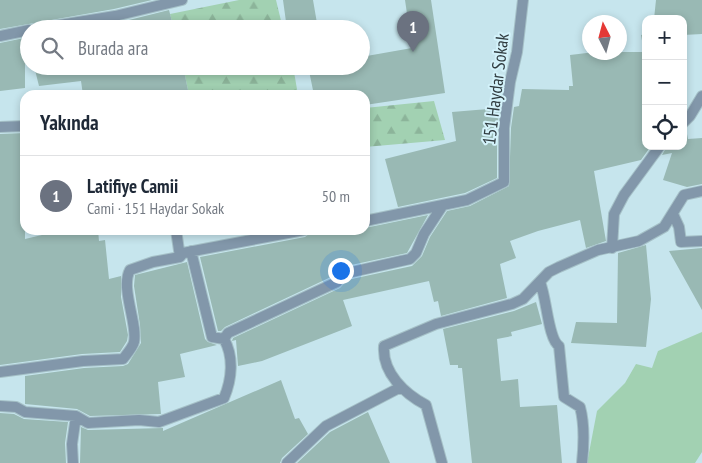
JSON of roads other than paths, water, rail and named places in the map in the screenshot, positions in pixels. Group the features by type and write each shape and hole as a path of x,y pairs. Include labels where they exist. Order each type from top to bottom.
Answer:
{"street":[{"path":"90,20 182,0"},
{"name":"151 Haydar Sokak","path":"444,205 467,200 504,182 504,128 510,82 517,52 523,0"},
{"path":"0,36 20,32"},
{"path":"687,119 702,96"},
{"path":"0,127 20,126"},
{"path":"612,248 614,214 624,195 657,150"},
{"path":"442,463 426,405 399,388 385,359 384,346 436,324 512,304 523,299 559,267 598,250 647,238 664,228 684,195 702,191"},
{"path":"370,220 444,205"},
{"path":"224,339 228,333 337,282 343,274 410,259 416,253 424,234 444,205"},
{"path":"673,214 679,227 681,242 702,241"},
{"path":"177,235 180,257"},
{"path":"0,372 83,361 123,359 134,342 128,289 128,274 130,270 153,262 180,257 182,253 277,235"},
{"path":"191,251 212,337 224,339"},
{"path":"540,282 546,295 551,336 554,343 559,346 564,397 580,407 582,414 584,442 582,463"},
{"path":"0,406 16,407 25,412 76,416 88,423 139,420 159,422 224,398 230,379 231,351 224,339"},
{"path":"287,463 326,426 399,388"},
{"path":"73,463 72,444 76,416"}],"place":[{"name":"Latifiye Camii","path":"413,52"}]}
